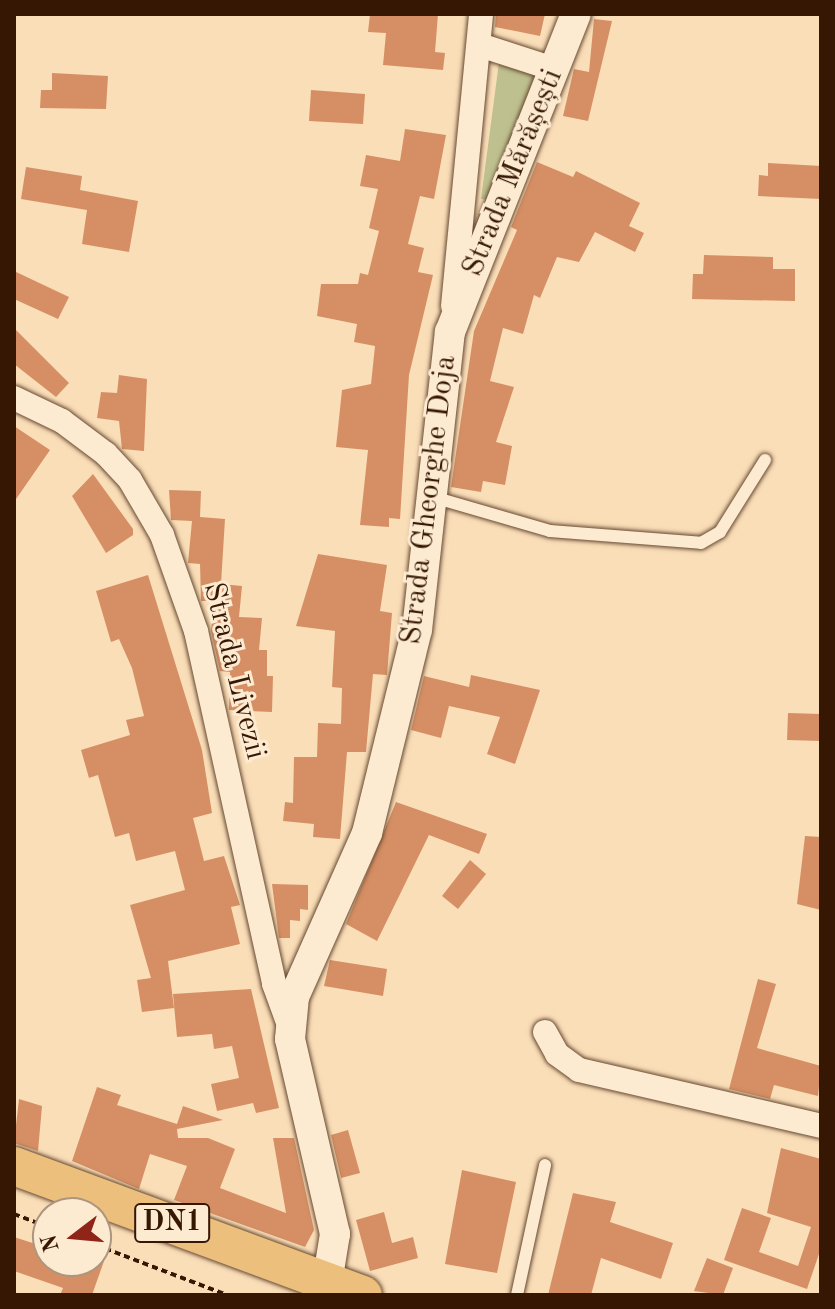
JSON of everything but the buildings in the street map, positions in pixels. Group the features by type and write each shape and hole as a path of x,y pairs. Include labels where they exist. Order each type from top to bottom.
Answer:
{"main road":[{"name":"DN1","path":"14,1166 332,1292"},
{"path":"14,1189 37,1197"},
{"name":"DN1","path":"112,1222 332,1292"}],"street":[{"name":"Strada Gheorghe Doja","path":"332,1292 335,1234 289,1025 302,974 378,797 417,630 481,14"},
{"name":"Strada Mărășești","path":"450,332 576,14"},
{"path":"480,45 554,69"},
{"name":"Strada Livezii","path":"14,398 62,421 106,454 130,480 162,535 196,631 274,984 289,1025"},
{"path":"545,1032 557,1054 579,1070 821,1126"}],"lane":[{"path":"429,497 499,511 550,531 701,543 720,532 765,460"},
{"path":"517,1295 545,1165"}],"path":[{"path":"112,1251 227,1295"}],"green space":[{"path":"499,62 538,72 490,200 481,199"}]}
